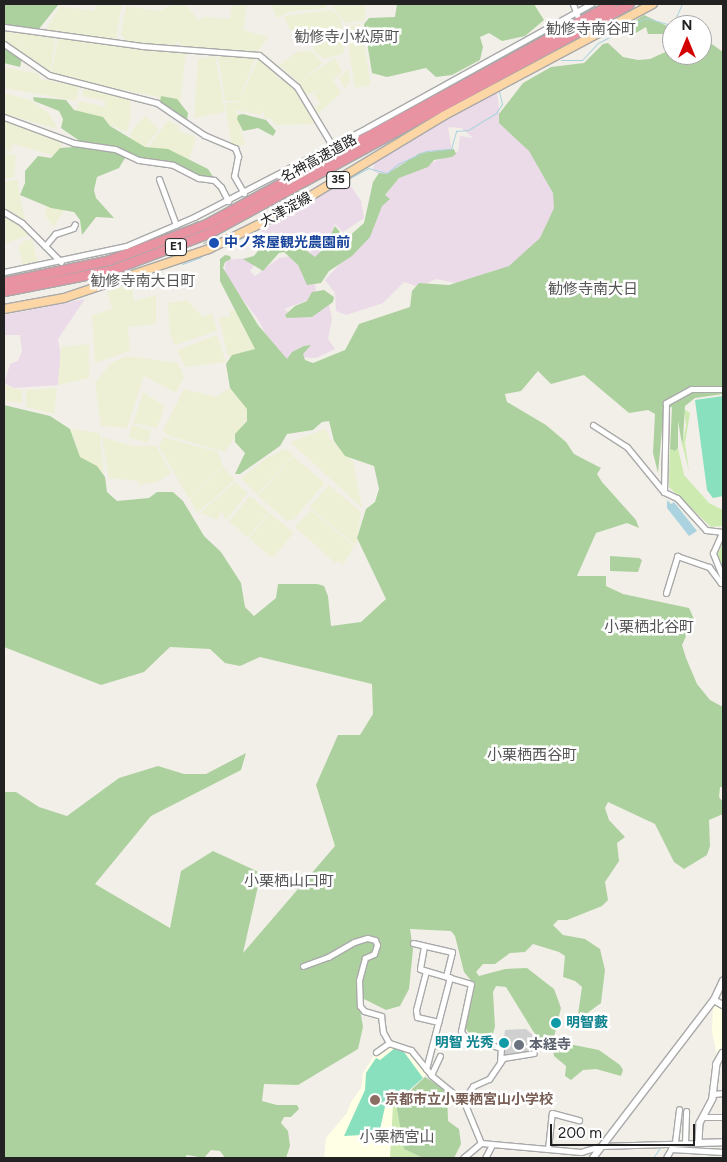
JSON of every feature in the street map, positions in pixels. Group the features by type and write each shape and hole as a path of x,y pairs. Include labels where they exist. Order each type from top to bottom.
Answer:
{"highway":[{"name":"名神高速道路","path":"4,282 109,260 206,224 611,4"},
{"name":"名神高速道路","path":"4,291 111,270 209,233 629,4"}],"main road":[{"name":"大津淀線","path":"4,309 64,298 207,246 263,223 443,116 653,4"}],"street":[{"path":"573,4 576,13"},
{"path":"4,272 62,262 126,246 195,219 333,147 591,4"},
{"path":"4,27 142,46 260,55 297,87 333,147"},
{"path":"4,44 50,75 157,103 204,135 235,148 238,156 234,176 244,193"},
{"path":"4,117 74,143 115,149 139,160 174,165 199,178 214,180 221,187 228,201"},
{"path":"159,179 176,225"},
{"path":"4,212 22,223 62,262"},
{"path":"45,246 55,234 74,228 75,224"},
{"path":"664,492 666,403 691,388 723,389"},
{"path":"593,425 638,458 653,482 664,492 677,498 706,530 723,532 713,553 723,578 721,583 709,567 676,556 666,593"},
{"path":"303,966 328,957 354,942 367,938 375,940 377,945 374,954 365,958 359,980 360,1006 364,1012 381,1016 383,1032 390,1043 411,1050 431,1075 463,1101 481,1143"},
{"path":"412,943 452,952 438,1022 426,1069"},
{"path":"424,946 420,969 471,984 461,1032 464,1036 501,1048 500,1061 489,1079 472,1086 463,1101"},
{"path":"426,971 416,1010 417,1017 438,1022"},
{"path":"594,1158 601,1146 714,1000 722,988 723,981"},
{"path":"714,1000 723,1005"},
{"path":"376,1052 390,1043"},
{"path":"500,1061 534,1053"},
{"path":"699,1143 700,1123 714,1094 716,1070 723,1053"},
{"path":"431,1075 440,1056"},
{"path":"716,1070 723,1070"},
{"path":"714,1094 723,1093"},
{"path":"675,1142 679,1109"},
{"path":"685,1143 686,1111"},
{"path":"548,1149 552,1113 579,1120"},
{"path":"704,1117 723,1117"},
{"path":"481,1143 580,1152 601,1146 675,1142 723,1142"},
{"path":"463,1158 481,1143"},
{"path":"485,1158 492,1145"},
{"path":"666,1158 671,1149 723,1152"},
{"path":"554,1150 554,1158"}],"shaded area":[{"path":"97,4 122,4 116,37 120,42 45,32 60,6 94,11"},
{"path":"174,4 185,4 199,20 204,17 230,19 232,5 247,4 243,30 268,37 257,53 182,47 178,41 174,46 126,41 121,34 126,6 159,11"},
{"path":"271,4 326,4 326,8 289,12 277,18"},
{"path":"335,4 365,4 365,20 345,23 333,7"},
{"path":"332,10 340,18 342,28 322,30 318,35 337,29 343,38 344,53 324,59 313,51 317,36 290,30 284,16"},
{"path":"361,24 371,85 355,88 345,27"},
{"path":"4,29 55,39 50,74 21,51 23,35 20,51 4,41"},
{"path":"58,38 186,53 179,114 158,97 51,75"},
{"path":"311,51 323,63 299,82 335,58 342,72 325,87 307,95 298,82 279,65 297,52"},
{"path":"224,54 255,57 239,101 225,101 218,56"},
{"path":"215,56 225,112 194,118 198,59"},
{"path":"258,59 278,74 278,79 284,78 297,91 317,124 275,125 271,119 264,118 264,109 261,115 236,110 245,145 232,146 225,103 239,102"},
{"path":"4,67 39,74 40,79 79,86 76,101 4,88"},
{"path":"348,69 350,80 345,89 339,78"},
{"path":"333,80 341,93 318,114 314,108 320,104 314,94"},
{"path":"84,86 130,98 131,115 127,132 76,112 79,101 105,107 105,101 82,96"},
{"path":"497,91 500,118 564,178 545,251 466,285 436,279 419,287 404,282 383,303 346,315 336,311 335,293 325,280 368,234 382,200 398,176 458,152 460,136 473,138 461,128 448,127 452,152 385,176 373,171 374,162"},
{"path":"4,93 31,100 49,113 58,129 4,114"},
{"path":"145,116 159,129 143,150 131,140 131,132"},
{"path":"4,118 63,140 59,157 13,144 10,152 4,150"},
{"path":"168,120 180,127 178,131 196,137 188,163 149,146"},
{"path":"4,153 16,155 14,178 4,179"},
{"path":"346,179 361,201 364,218 343,232 335,224 325,249 315,258 293,238 273,232 263,239 255,235"},
{"path":"18,180 25,220 4,210 4,181"},
{"path":"47,204 66,207 54,227 45,216"},
{"path":"4,215 22,225 31,234 4,244"},
{"path":"32,239 38,263 23,266 18,246 22,245 21,242"},
{"path":"292,256 313,275 316,290 311,299 284,309 293,315 328,299 332,319 328,339 335,349 316,358 294,357 286,361 279,358 257,318 224,275 226,260 248,258 257,262 250,271 255,276 279,258"},
{"path":"131,284 134,301 156,295 156,324 128,327 130,351 95,363 92,315 112,309 107,292"},
{"path":"85,299 58,339 61,357 58,385 14,388 4,383 10,364 18,361 22,351 20,335 4,335 4,315"},
{"path":"187,300 203,317 212,313 217,331 175,345 170,334 168,303"},
{"path":"237,309 257,349 228,357 219,318 230,316 229,311"},
{"path":"217,335 226,362 185,367 177,350"},
{"path":"89,344 89,378 58,385 61,347"},
{"path":"127,356 178,363 184,377 176,393 144,376 127,428 101,426 95,383 111,363"},
{"path":"4,386 22,390 22,403 4,401"},
{"path":"57,388 54,414 26,407 26,390"},
{"path":"229,388 251,412 225,452 169,436 163,430 184,389 216,397"},
{"path":"143,392 165,406 157,428 133,423"},
{"path":"132,425 151,430 148,443 129,438"},
{"path":"71,429 100,433 104,478 80,458"},
{"path":"325,429 330,439 353,461 362,508 290,442"},
{"path":"102,437 133,446 156,446 171,473 157,482 139,485 138,481 109,478"},
{"path":"163,437 218,452 223,466 189,499 159,446"},
{"path":"285,449 294,454 257,495 241,478 265,459"},
{"path":"293,456 325,483 293,520 287,521 258,496"},
{"path":"223,467 235,480 197,513 190,499"},
{"path":"235,482 248,493 226,520 221,511 218,520 200,513"},
{"path":"329,485 361,512 356,546 309,507"},
{"path":"250,496 269,512 248,537 229,521"},
{"path":"311,510 354,546 343,565 338,561 336,564 295,527"},
{"path":"270,513 294,533 273,558 249,538"},
{"path":"713,1004 723,1010 723,1045 717,1056 712,1032"},
{"name":"本経寺","path":"526,1029 536,1038 537,1051 502,1055 505,1030"},
{"name":"京都市立小栗栖宮山小学校","path":"388,1045 408,1049 428,1074 416,1082 393,1107 390,1158 324,1158 326,1138 347,1113 351,1102 361,1088 363,1073 375,1054"}],"green space":[{"path":"4,4 59,4 38,30 5,25"},
{"path":"397,4 534,4 544,20 525,36 502,41 489,33 480,37 483,47 480,60 452,75 436,77 426,68 387,77 372,73 364,24 369,18 395,17"},
{"path":"644,15 662,24 662,34 648,34 646,27 636,33 626,33 625,27"},
{"path":"608,43 623,57 638,60 650,59 662,54 662,65 712,65 712,44 723,52 723,394 695,398 685,406 682,444 678,421 678,448 675,451 670,449 672,407 664,409 658,473 653,453 655,414 648,410 629,413 584,375 551,384 538,371 521,391 505,394 507,402 546,425 566,442 574,454 601,468 597,474 602,482 636,520 639,528 627,523 596,533 577,576 606,576 606,586 623,594 689,608 694,619 682,645 686,658 697,684 710,700 723,707 723,787 720,787 719,797 723,802 723,814 709,820 710,846 707,855 684,869 674,862 655,824 608,802 605,808 609,820 625,837 617,843 619,861 605,882 608,900 602,906 567,920 558,920 553,925 563,935 585,939 600,949 605,970 601,1003 586,1014 601,1020 601,1027 576,1028 582,987 575,981 563,977 565,956 559,952 533,944 525,952 510,953 495,964 483,964 476,972 479,976 505,969 527,968 554,989 561,1008 554,1037 559,1042 599,1050 620,1065 623,1070 621,1076 596,1069 583,1070 571,1080 565,1076 566,1066 554,1056 552,1042 541,1041 506,987 496,986 493,992 495,1027 490,1042 468,1032 465,1027 473,983 464,972 455,936 451,931 410,929 413,949 409,989 400,1006 386,1010 364,999 359,1003 363,1027 358,1049 298,1085 264,1084 262,1101 277,1105 297,1105 299,1109 291,1117 284,1117 281,1123 288,1131 290,1146 286,1158 225,1158 220,1151 211,1150 204,1158 187,1155 185,1158 4,1158 4,792 16,792 39,807 67,816 119,778 158,766 184,774 206,774 246,753 241,770 151,816 95,884 170,928 181,871 213,851 261,873 243,953 335,846 316,785 338,735 360,735 373,714 372,684 260,657 240,666 225,663 210,649 170,647 144,672 101,685 4,647 4,405 50,416 70,429 80,457 97,466 105,477 107,492 117,501 149,498 157,492 173,492 183,501 204,536 221,552 241,583 245,607 254,616 276,598 278,584 317,584 324,586 328,596 331,626 361,622 386,599 357,538 366,509 375,502 379,489 374,466 345,456 334,441 329,421 322,422 313,430 287,434 280,446 240,474 235,474 245,453 235,442 235,434 247,421 247,409 230,388 226,364 232,355 255,349 220,281 220,259 225,255 230,256 231,259 225,262 223,268 258,325 287,359 292,352 304,346 311,345 303,354 305,360 313,363 345,350 359,324 410,307 412,291 419,283 449,285 509,266 540,238 554,208 553,193 529,151 499,123 499,114 523,83 551,67 584,63 603,44"},
{"path":"4,47 22,59 20,67 4,63"},
{"path":"161,96 177,99 188,113 187,120 160,102"},
{"path":"33,97 66,100 74,110 103,117 110,126 145,147 168,149 208,169 215,180 201,177 176,165 142,163 132,155 125,158 119,168 97,177 94,190 96,198 114,218 96,217 82,235 80,220 74,212 51,208 20,195 25,183 25,171 38,156 51,158 60,148 87,146 61,128 63,119 59,111 34,101"},
{"path":"243,114 266,120 276,131 273,136 258,128 243,131 237,119 238,115"},
{"path":"454,149 456,154 452,157 434,160 428,167 399,178 385,195 390,199 382,206 370,237 352,256 329,271 321,283 307,285 298,265 284,252 279,253 263,271 243,259 254,256 270,235 276,234 292,240 315,257 323,249 335,226 346,239 364,223 373,182 379,173 387,174 420,153"},
{"path":"324,290 334,297 333,302 312,317 287,318 285,315 295,306 307,301 312,292"},
{"path":"723,396 723,496 713,498 707,490 695,400"},
{"path":"684,409 690,413 685,443 689,471 682,444 686,426"},
{"path":"670,424 670,449 675,451 678,448 684,475 709,503 723,510 723,526 711,527 669,487"},
{"path":"723,543 723,573 717,555"},
{"path":"610,556 639,558 642,560 638,572 610,571"},
{"path":"395,1048 404,1052 423,1078 400,1098 386,1102 379,1134 344,1136 365,1090 366,1073 376,1058 380,1060"},
{"path":"425,1077 447,1091 448,1121 459,1129 461,1144 454,1158 423,1158 404,1149 396,1104"},
{"path":"396,1104 404,1149 423,1158 390,1158 393,1107"}],"water":[{"path":"667,500 671,504 674,502 697,531 689,536 667,508"}],"waterway":[{"path":"677,15 682,4"},
{"path":"561,60 582,60 598,43 645,18 662,22"},
{"path":"225,247 368,168 387,173 398,164 426,151 451,149 456,131 468,130 496,113 502,104 499,91"},
{"path":"182,264 201,257"},
{"path":"120,285 154,275"},
{"path":"653,1158 659,1149"}],"tunnel":[{"path":"196,221 206,243"}],"place":[{"name":"中ノ茶屋観光農園前","path":"214,243"},
{"name":"明智藪","path":"556,1023"},
{"name":"明智 光秀","path":"504,1043"},
{"name":"本経寺","path":"519,1045"},
{"name":"京都市立小栗栖宮山小学校","path":"375,1100"}],"district":[{"name":"勧修寺南谷町","path":"591,30"},
{"name":"勧修寺小松原町","path":"347,38"},
{"name":"勧修寺南大日町","path":"143,282"},
{"name":"勧修寺南大日","path":"593,290"},
{"name":"小栗栖北谷町","path":"649,628"},
{"name":"小栗栖西谷町","path":"532,756"},
{"name":"小栗栖山口町","path":"289,882"},
{"name":"小栗栖宮山","path":"397,1138"}]}
